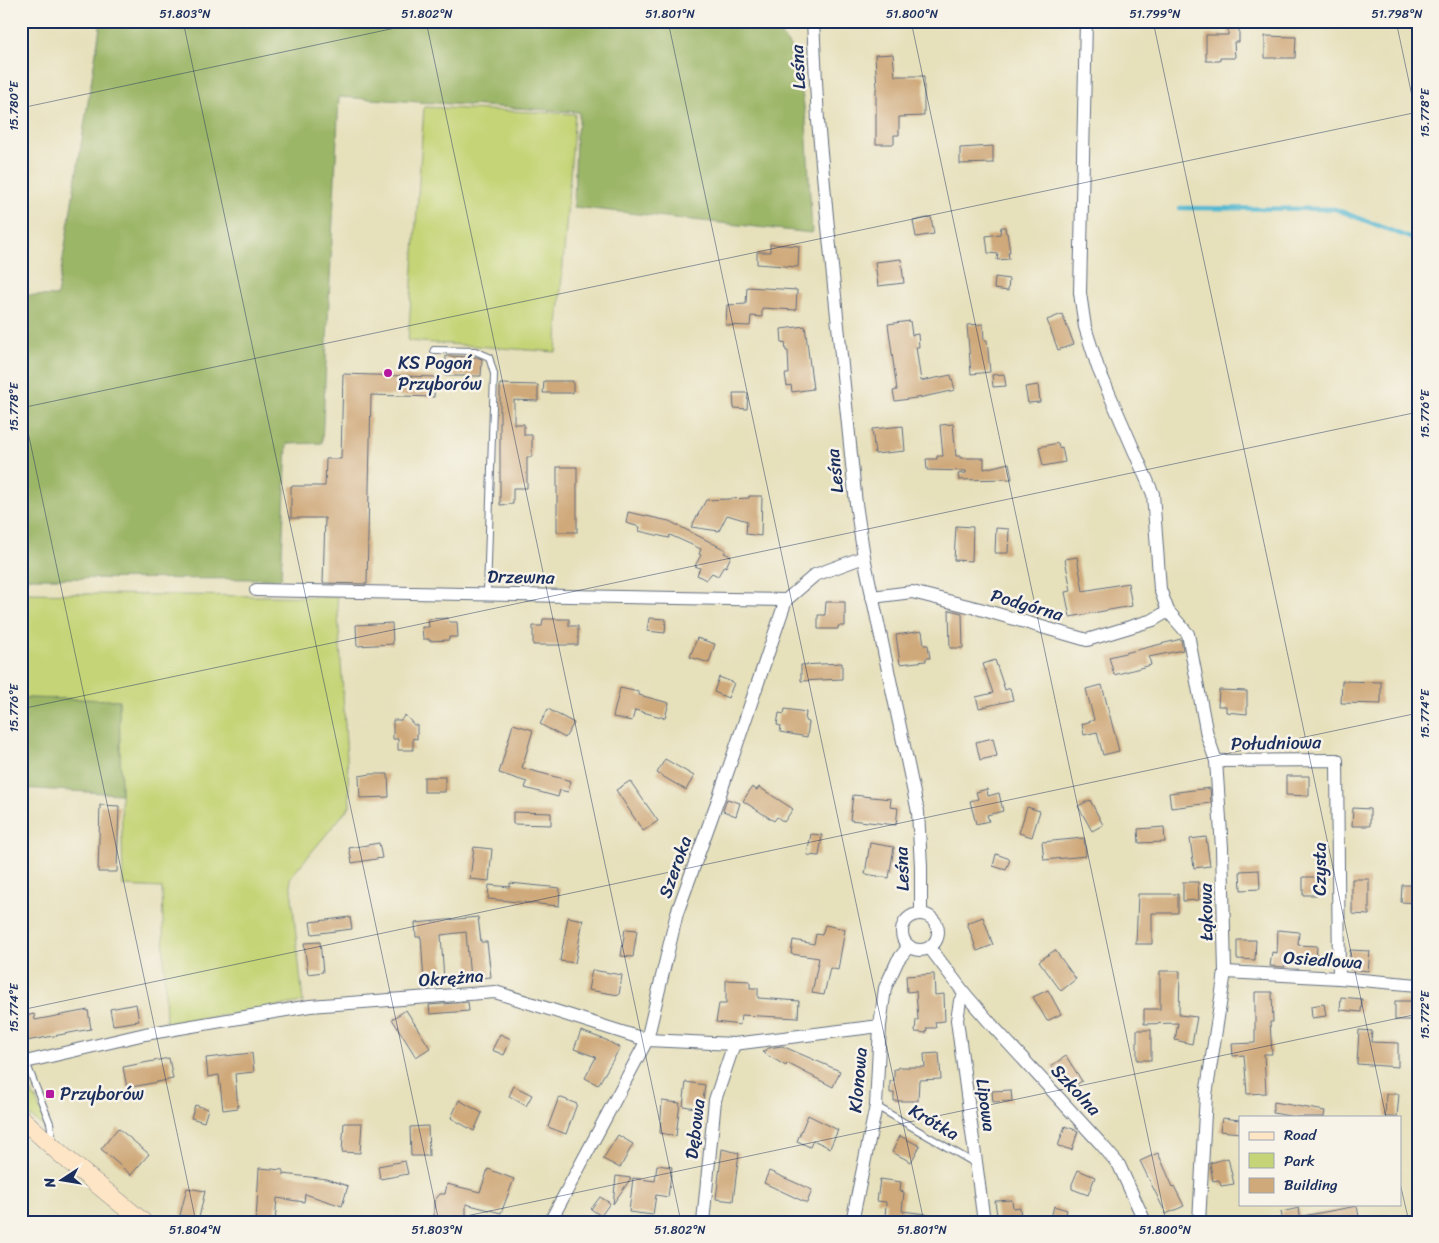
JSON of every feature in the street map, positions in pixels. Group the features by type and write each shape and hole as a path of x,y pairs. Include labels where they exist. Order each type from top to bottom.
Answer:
{"main road":[{"path":"21,1118 143,1222"}],"street":[{"name":"Leśna","path":"813,21 818,120 851,462 864,557 918,812 921,913"},
{"path":"1086,21 1080,293 1084,319 1098,368 1153,494 1160,589 1168,611"},
{"path":"786,600 815,575 864,557"},
{"name":"Drzewna","path":"256,590 786,600"},
{"name":"Podgórna","path":"872,597 912,592 980,609 1087,640 1154,620 1168,611"},
{"name":"Szeroka","path":"550,1222 647,1040 677,912 719,797 786,600"},
{"name":"Łąkowa","path":"1168,611 1188,634 1207,735 1216,761 1222,848 1225,972 1206,1095 1199,1222"},
{"name":"Południowa","path":"1216,761 1337,760"},
{"name":"Czysta","path":"1337,760 1339,978"},
{"path":"921,913 932,917 938,927 937,939 930,948 919,950 909,946 903,937 903,925 910,916 921,913"},
{"name":"Klonowa","path":"852,1222 876,1106 880,1026 886,988 898,960 909,946"},
{"path":"930,948 965,994"},
{"name":"Osiedlowa","path":"1225,972 1418,984"},
{"name":"Okrężna","path":"24,1063 145,1034 310,1006 495,992 647,1040 734,1044 880,1026"},
{"name":"Lipowa","path":"965,994 960,1000 957,1020 984,1222"},
{"name":"Szkolna","path":"965,994 1119,1165 1145,1222"},
{"name":"Dębowa","path":"703,1222 715,1100 734,1044"}],"lane":[{"path":"434,350 474,351 489,357 494,374 487,594"},
{"path":"24,1063 50,1123 54,1147"},
{"name":"Krótka","path":"876,1106 977,1165"}],"green space":[{"path":"101,21 771,21 797,56 806,121 812,233 574,207 576,135 579,112 339,97 322,443 287,444 281,579 21,578 21,295 57,296"},
{"path":"424,107 575,114 556,352 408,341"},
{"path":"21,593 337,597 350,806 290,878 303,1002 166,1025 162,888 123,886 119,700 21,698"},
{"path":"21,698 119,700 121,794 21,788"},
{"path":"21,1079 36,1099 47,1127 44,1128 21,1108"}],"building":[{"path":"1228,22 1239,22 1239,42 1234,42 1235,58 1220,58 1220,61 1206,61 1206,35 1228,35"},
{"path":"1265,36 1296,37 1295,58 1265,58"},
{"path":"893,54 895,76 924,76 924,116 899,117 899,135 894,135 894,144 876,144 877,88 875,55"},
{"path":"993,146 993,163 960,164 960,148"},
{"path":"931,217 934,234 916,237 913,221"},
{"path":"1001,227 1005,227 1010,252 1008,252 1009,259 997,260 998,254 988,253 986,236 1000,234"},
{"path":"770,244 799,246 798,267 757,264 757,252 770,252"},
{"path":"901,259 904,283 878,286 875,262"},
{"path":"995,277 1009,279 1008,291 994,289"},
{"path":"747,287 797,290 796,310 762,308 762,317 751,316 750,326 726,325 727,305 746,304"},
{"path":"1062,314 1074,344 1058,350 1047,320"},
{"path":"910,321 912,335 918,334 919,347 916,347 921,381 951,375 955,390 895,401 893,391 897,390 888,324"},
{"path":"983,324 984,340 987,340 990,372 971,374 967,325"},
{"path":"805,326 813,389 792,392 791,385 787,386 785,374 789,374 788,351 786,351 785,342 782,343 781,329"},
{"path":"446,356 482,359 481,376 445,376"},
{"path":"343,374 435,377 434,397 371,395 367,584 323,583 325,518 291,518 291,486 325,486 326,459 341,459"},
{"path":"1004,374 1006,386 993,387 992,375"},
{"path":"544,381 573,381 573,393 543,393"},
{"path":"500,384 538,385 538,401 514,400 514,424 524,424 524,435 532,435 532,457 527,457 527,488 513,488 513,504 500,505"},
{"path":"1038,385 1040,402 1028,403 1025,387"},
{"path":"733,393 748,393 747,409 734,408"},
{"path":"953,424 956,456 960,456 960,458 984,458 984,469 1009,463 1012,479 959,480 958,474 966,473 966,471 927,470 926,459 937,459 937,456 943,456 940,425"},
{"path":"903,426 905,451 875,454 872,429"},
{"path":"1058,443 1059,448 1062,447 1065,462 1043,466 1039,447"},
{"path":"557,467 577,467 577,532 557,532"},
{"path":"749,496 762,496 761,536 746,534 747,521 727,515 719,531 691,527 706,500 749,498"},
{"path":"628,512 669,521 726,550 724,553 731,556 726,567 724,566 718,576 712,573 706,580 697,575 700,568 695,566 701,555 699,554 701,549 670,535 669,538 639,531 640,527 626,523"},
{"path":"956,526 973,527 972,561 954,560"},
{"path":"996,528 1009,529 1008,553 995,553"},
{"path":"1077,557 1083,591 1128,583 1132,606 1070,617 1065,592 1071,591 1065,559"},
{"path":"826,602 845,602 845,626 838,626 838,629 818,629 818,615 825,615"},
{"path":"949,610 962,613 963,648 950,648"},
{"path":"448,618 449,622 457,622 458,637 449,637 449,640 429,641 429,639 423,639 422,627 429,627 428,619"},
{"path":"649,618 666,619 665,633 647,631"},
{"path":"543,619 569,619 569,626 578,626 578,645 533,645 533,626 542,626"},
{"path":"392,623 393,644 357,646 356,625"},
{"path":"922,631 924,645 928,645 930,658 926,658 926,661 900,664 896,635"},
{"path":"697,638 715,644 709,663 690,657"},
{"path":"1181,639 1183,650 1149,657 1151,665 1114,675 1109,657"},
{"path":"995,660 1005,690 1010,688 1013,700 979,708 976,697 993,693 983,664"},
{"path":"842,663 842,679 801,681 801,665"},
{"path":"719,677 734,683 728,698 714,692"},
{"path":"1342,681 1381,682 1381,704 1341,703"},
{"path":"1102,685 1119,751 1103,755 1097,732 1084,735 1082,724 1094,720 1086,689"},
{"path":"620,688 639,692 639,695 669,703 665,718 635,710 632,721 613,717"},
{"path":"1219,690 1247,691 1247,714 1226,712 1226,706 1218,706"},
{"path":"548,709 574,723 565,738 540,724"},
{"path":"785,709 806,712 805,721 809,722 807,737 780,732 781,726 777,725 779,713 784,714"},
{"path":"405,715 414,725 417,725 417,739 413,738 413,750 398,750 398,739 393,739 393,720 401,720"},
{"path":"513,724 533,730 522,768 571,781 568,792 560,790 558,797 525,788 527,782 499,773"},
{"path":"993,738 997,756 980,760 976,742"},
{"path":"665,759 694,776 686,790 657,773"},
{"path":"388,774 389,797 360,798 359,776"},
{"path":"1286,776 1309,776 1309,796 1286,795"},
{"path":"424,777 445,777 445,792 424,792"},
{"path":"630,781 658,821 643,831 616,790"},
{"path":"752,787 757,790 759,787 793,809 784,822 777,817 774,821 743,801"},
{"path":"1210,788 1211,803 1171,808 1169,793"},
{"path":"987,789 988,796 999,793 1003,811 987,815 989,821 976,824 970,801 978,799 976,792"},
{"path":"853,795 891,799 890,807 898,808 896,825 850,820"},
{"path":"727,799 740,803 736,816 723,811"},
{"path":"1090,800 1103,825 1092,831 1078,806"},
{"path":"100,805 119,806 117,872 98,872"},
{"path":"1027,807 1040,811 1032,837 1019,833"},
{"path":"1353,808 1370,809 1370,826 1352,826"},
{"path":"513,812 551,813 551,825 513,824"},
{"path":"1164,827 1165,842 1139,843 1138,829"},
{"path":"811,834 822,835 819,856 807,855"},
{"path":"1206,837 1210,866 1194,868 1190,839"},
{"path":"1084,838 1086,856 1044,860 1042,842"},
{"path":"379,843 382,858 352,863 349,848"},
{"path":"870,843 894,847 889,878 865,874"},
{"path":"474,847 492,849 489,881 470,879"},
{"path":"996,854 1010,859 1006,870 993,866"},
{"path":"1259,870 1260,889 1241,890 1240,871"},
{"path":"1303,877 1323,877 1323,895 1303,895"},
{"path":"1352,879 1369,879 1369,915 1352,914"},
{"path":"1183,882 1198,882 1199,900 1183,901"},
{"path":"510,883 560,888 559,906 488,899 489,885 510,887"},
{"path":"1402,885 1418,885 1418,903 1401,902"},
{"path":"1138,894 1178,894 1178,913 1152,913 1152,944 1136,944"},
{"path":"350,917 352,929 312,934 310,922"},
{"path":"478,917 481,942 487,942 491,977 470,979 466,932 441,935 444,980 424,982 421,937 416,937 415,923"},
{"path":"568,917 583,920 575,963 560,961"},
{"path":"983,917 993,945 977,951 967,923"},
{"path":"825,925 845,929 838,970 830,968 824,995 812,993 819,958 791,954 793,940 814,944 816,934 822,935"},
{"path":"625,929 637,930 633,957 621,956"},
{"path":"1278,930 1299,932 1298,945 1317,946 1316,963 1285,961 1285,967 1270,966 1272,952 1277,953"},
{"path":"1237,940 1256,940 1255,960 1237,959"},
{"path":"320,942 323,972 308,974 304,943"},
{"path":"1055,950 1076,979 1061,991 1039,961"},
{"path":"1350,950 1370,951 1368,971 1349,969"},
{"path":"592,970 622,975 619,995 588,990"},
{"path":"1160,971 1180,971 1179,1015 1197,1017 1192,1044 1175,1040 1178,1023 1144,1024 1144,1009 1160,1009"},
{"path":"934,974 935,995 944,994 945,1021 935,1022 936,1028 927,1028 926,1033 915,1032 916,1020 918,1020 916,991 907,992 906,976"},
{"path":"726,980 750,981 750,988 758,988 758,998 799,1001 798,1018 741,1015 740,1025 716,1022 719,1004 726,1004"},
{"path":"1048,990 1061,1014 1047,1021 1033,997"},
{"path":"1255,992 1272,992 1273,1022 1270,1022 1272,1054 1264,1054 1266,1093 1247,1094 1244,1055 1233,1056 1232,1044 1255,1043"},
{"path":"1341,997 1362,999 1361,1012 1340,1010"},
{"path":"1395,1001 1413,1001 1413,1020 1395,1020"},
{"path":"468,1002 469,1011 430,1014 429,1005"},
{"path":"136,1004 139,1021 113,1025 110,1009"},
{"path":"1324,1004 1326,1016 1312,1018 1311,1006"},
{"path":"88,1010 91,1029 21,1042 21,1017 34,1014 35,1020"},
{"path":"406,1010 430,1048 416,1057 392,1019"},
{"path":"1137,1030 1151,1030 1151,1060 1137,1060"},
{"path":"1359,1030 1372,1031 1371,1042 1398,1043 1398,1067 1357,1064"},
{"path":"581,1031 606,1040 620,1048 598,1085 585,1078 596,1057 574,1049"},
{"path":"500,1034 511,1039 504,1055 492,1050"},
{"path":"782,1046 840,1071 833,1087 787,1063 786,1066 762,1052 769,1048"},
{"path":"252,1053 254,1072 235,1074 238,1108 223,1110 219,1075 208,1077 206,1058"},
{"path":"939,1053 941,1079 919,1080 918,1101 894,1101 894,1093 890,1093 890,1081 894,1081 894,1069 898,1069 898,1067 925,1067 924,1054"},
{"path":"1066,1056 1082,1081 1067,1091 1051,1066"},
{"path":"169,1058 173,1079 127,1088 123,1067"},
{"path":"686,1082 705,1085 702,1109 683,1106"},
{"path":"514,1086 532,1095 526,1106 509,1096"},
{"path":"1011,1090 1012,1101 993,1102 992,1091"},
{"path":"1386,1094 1399,1094 1397,1116 1385,1116"},
{"path":"559,1097 577,1104 566,1134 548,1127"},
{"path":"459,1100 482,1113 474,1131 451,1118"},
{"path":"662,1101 680,1103 676,1136 660,1133"},
{"path":"1274,1102 1325,1111 1324,1116 1290,1116 1273,1113"},
{"path":"195,1105 208,1109 204,1122 191,1118"},
{"path":"808,1115 838,1130 830,1148 813,1140 810,1147 797,1141"},
{"path":"1222,1118 1239,1120 1239,1133 1220,1131"},
{"path":"344,1123 362,1123 360,1153 342,1152"},
{"path":"428,1126 429,1156 411,1156 410,1127"},
{"path":"1065,1126 1078,1131 1072,1150 1058,1146"},
{"path":"118,1128 149,1154 131,1175 101,1149"},
{"path":"618,1135 633,1144 620,1168 603,1159"},
{"path":"900,1136 920,1146 911,1162 892,1152"},
{"path":"722,1149 739,1153 733,1201 716,1199"},
{"path":"1158,1153 1173,1187 1184,1206 1166,1214 1140,1161"},
{"path":"1228,1158 1234,1184 1221,1186 1219,1180 1213,1181 1210,1163"},
{"path":"405,1161 408,1174 380,1179 378,1166"},
{"path":"657,1165 672,1167 668,1197 656,1195 653,1215 629,1212 633,1178 655,1181"},
{"path":"259,1168 283,1170 283,1174 327,1179 348,1186 342,1206 305,1194 304,1202 277,1198 275,1222 256,1222"},
{"path":"488,1169 514,1179 501,1213 466,1204 466,1222 434,1222 434,1201 440,1194 445,1194 447,1184 480,1192"},
{"path":"1078,1170 1095,1177 1088,1195 1072,1189 1072,1184"},
{"path":"769,1171 812,1190 807,1203 764,1183"},
{"path":"616,1176 631,1178 613,1204"},
{"path":"880,1179 901,1182 900,1191 904,1192 902,1211 926,1214 926,1222 887,1222 887,1219 885,1219 886,1202 877,1201"},
{"path":"187,1188 205,1191 199,1218 180,1215"},
{"path":"600,1197 610,1203 601,1216 591,1209"},
{"path":"1012,1200 1013,1208 1020,1207 1021,1220 1016,1220 1016,1222 998,1222 995,1201"},
{"path":"1054,1206 1067,1210 1064,1222 1050,1222"},
{"path":"1357,1206 1360,1222 1303,1222 1303,1216"},
{"path":"1299,1208 1301,1222 1283,1222 1281,1212"}],"waterway":[{"path":"1180,208 1335,209 1418,241"}],"place":[{"name":"KS Pogoń Przyborów","path":"388,373"},
{"name":"Przyborów","path":"50,1094"}]}
